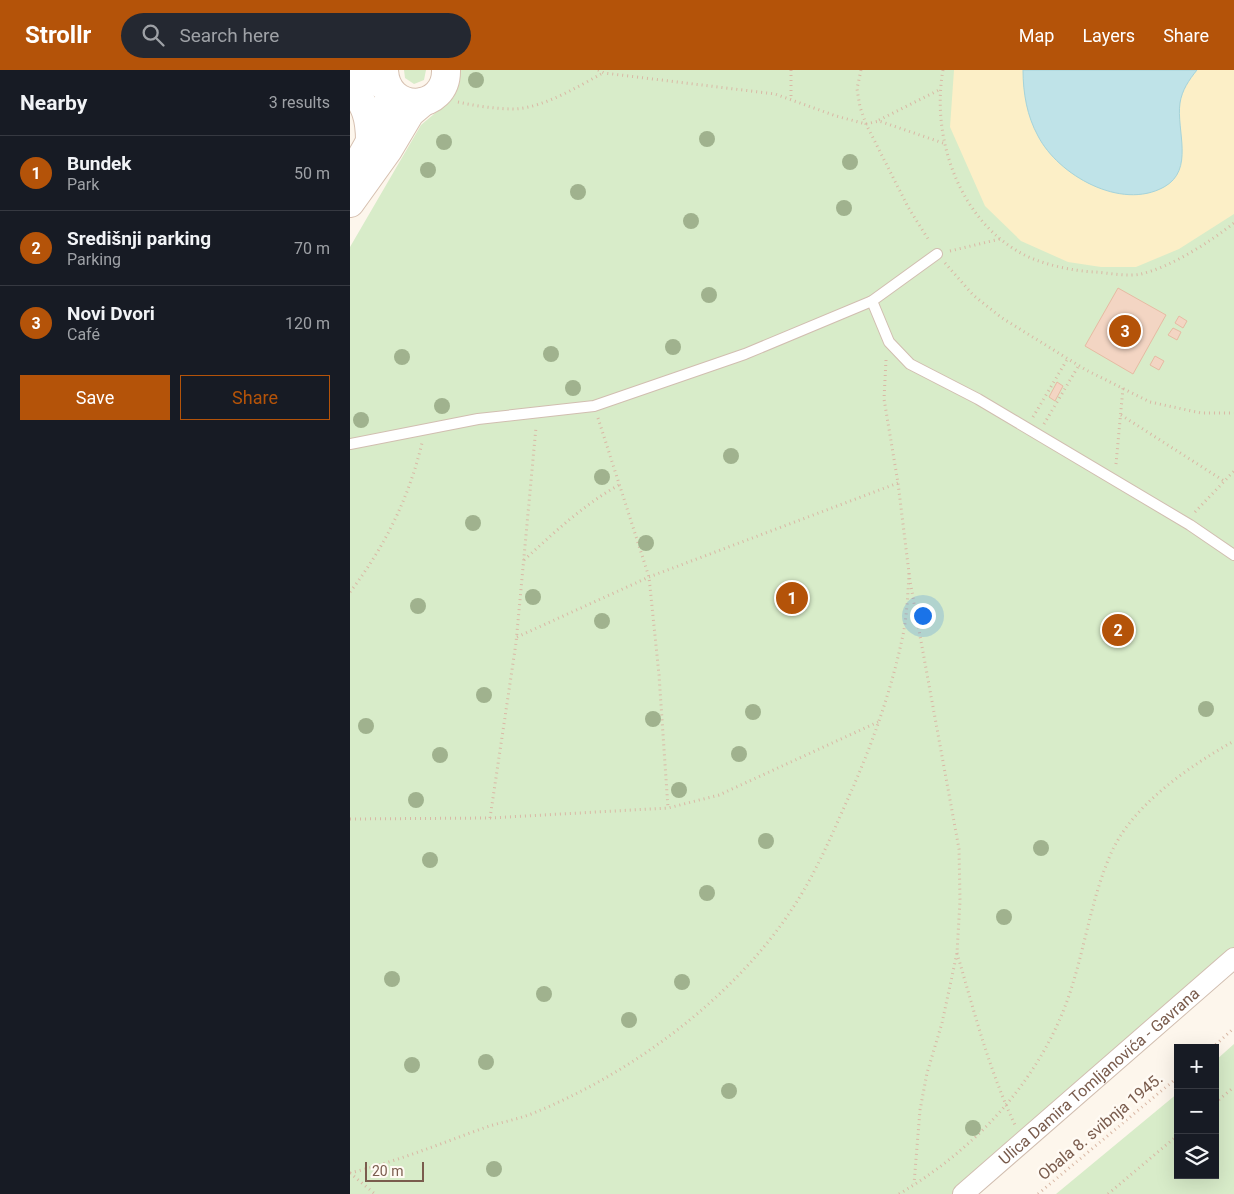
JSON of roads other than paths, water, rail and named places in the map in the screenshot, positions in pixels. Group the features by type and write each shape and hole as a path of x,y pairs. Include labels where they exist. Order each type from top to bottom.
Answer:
{"street":[{"path":"360,70 388,84 409,102 423,102"},
{"path":"350,203 383,157 410,112 438,92 443,85 446,70"},
{"path":"350,177 388,108 388,84"},
{"path":"350,88 360,99 368,115 370,141"},
{"name":"Ulica Damira Tomljanovića - Gavrana","path":"963,1194 1234,958"}],"lane":[{"path":"350,444 478,419 538,414 594,406 745,354 872,302 937,254"},
{"path":"872,302 888,342 910,364 978,399 1185,522 1234,555"}],"water":[{"path":"1023,70 1197,70 1186,85 1180,103 1182,160 1179,170 1173,180 1164,187 1147,193 1129,195 1111,192 1075,176 1047,150 1038,136 1028,112"}],"place":[{"name":"Novi Dvori","path":"1125,331"},
{"name":"Bundek","path":"792,598"},
{"name":"Središnji parking","path":"1118,630"}]}
